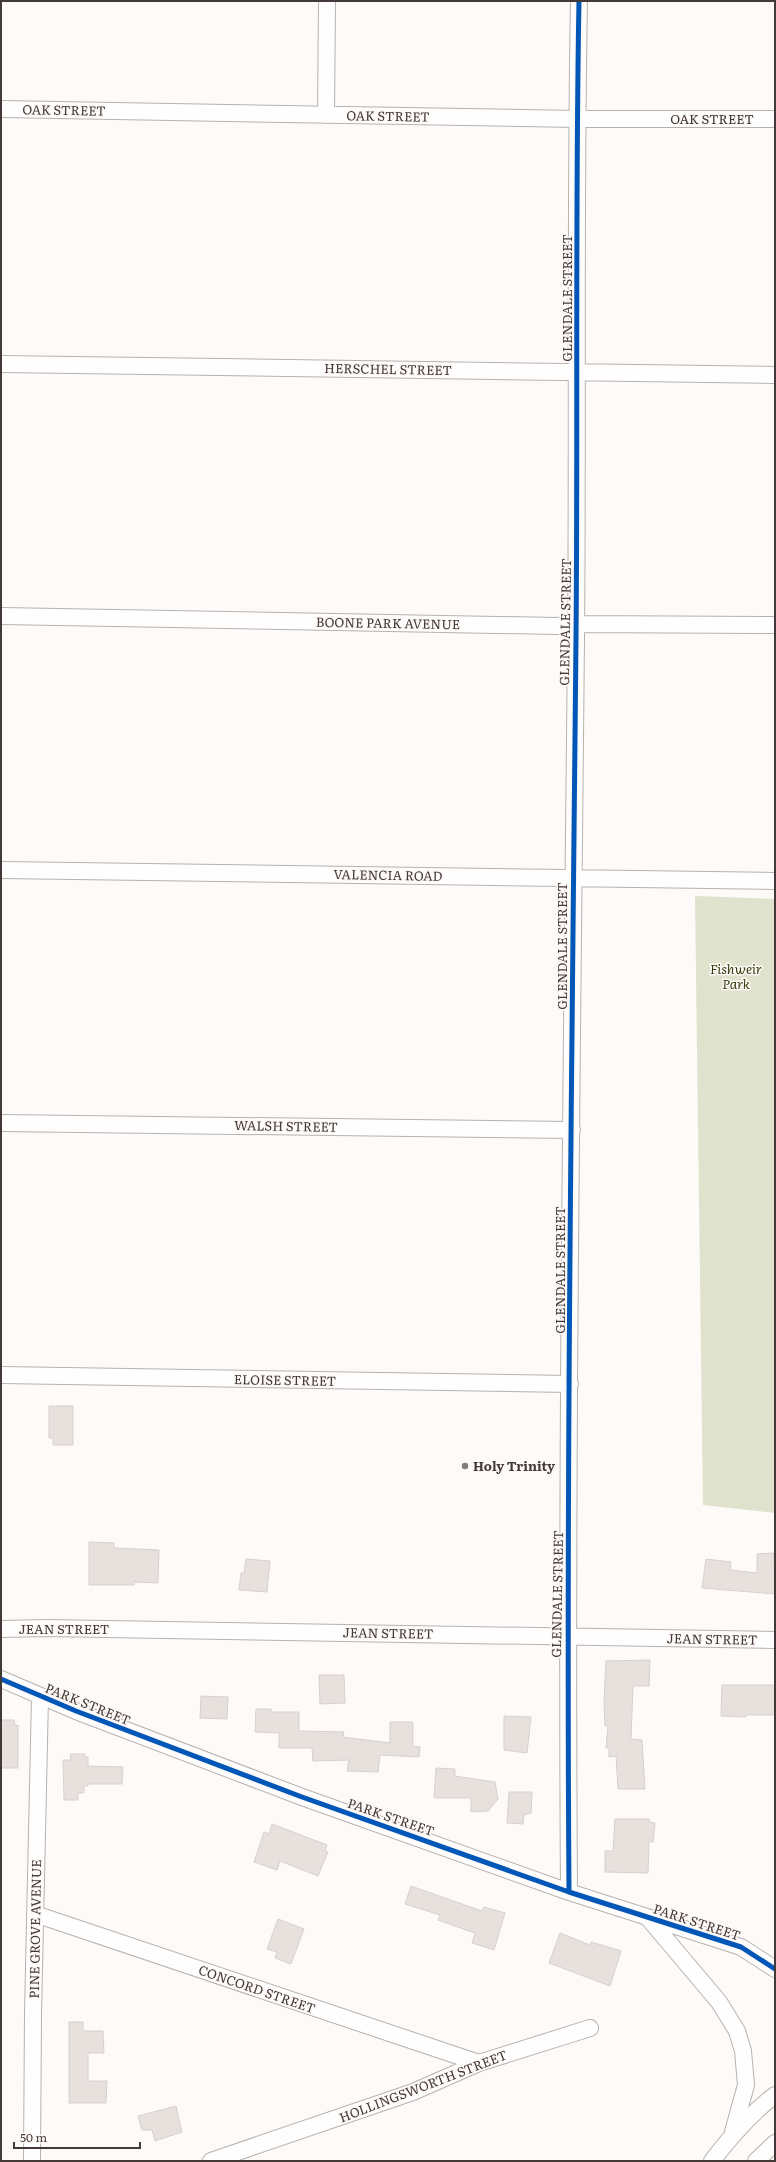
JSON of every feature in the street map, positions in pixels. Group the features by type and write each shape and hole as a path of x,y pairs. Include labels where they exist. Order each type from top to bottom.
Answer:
{"street":[{"path":"326,115 327,1"},
{"name":"GLENDALE STREET","path":"569,1892 567,1636 578,372 577,119 579,1"},
{"name":"OAK STREET","path":"1,109 577,119 775,119"},
{"name":"HERSCHEL STREET","path":"1,364 775,376"},
{"name":"BOONE PARK AVENUE","path":"1,616 549,626 576,624 775,625"},
{"name":"VALENCIA ROAD","path":"1,870 775,881"},
{"name":"WALSH STREET","path":"1,1123 572,1130"},
{"name":"ELOISE STREET","path":"1,1375 570,1384"},
{"name":"JEAN STREET","path":"1,1629 126,1629 775,1640"},
{"name":"PARK STREET","path":"1,1679 40,1697 302,1797 569,1892 649,1919 741,1947 775,1969"},
{"name":"PINE GROVE AVENUE","path":"32,2161 35,1914 40,1697"},
{"name":"CONCORD STREET","path":"35,1914 479,2063"},
{"path":"649,1919 719,2002 737,2032 743,2051 746,2085 733,2132"},
{"path":"741,1947 775,1957"},
{"name":"HOLLINGSWORTH STREET","path":"211,2161 414,2092 479,2063 590,2028"},
{"path":"712,2161 733,2132 756,2109 775,2095"},
{"path":"756,2161 775,2143"}],"green space":[{"name":"Fishweir Park","path":"695,896 775,899 775,1513 703,1505"}],"building":[{"path":"49,1406 73,1406 73,1445 53,1445 53,1438 49,1438"},
{"path":"89,1542 114,1543 114,1548 159,1550 158,1583 134,1582 134,1585 89,1585"},
{"path":"774,1553 775,1594 702,1588 706,1559 731,1562 730,1570 757,1573 757,1554"},
{"path":"246,1559 270,1561 267,1592 239,1590 241,1573 244,1573"},
{"path":"650,1660 649,1686 633,1686 631,1739 642,1740 645,1789 618,1789 616,1756 609,1757 609,1748 606,1748 608,1726 605,1726 604,1702 606,1661"},
{"path":"319,1675 344,1675 345,1703 320,1704"},
{"path":"722,1685 775,1685 775,1715 746,1715 746,1717 721,1716"},
{"path":"201,1696 228,1697 227,1719 200,1718"},
{"path":"256,1709 271,1709 271,1712 299,1712 299,1731 344,1732 343,1737 390,1743 390,1722 413,1722 413,1746 420,1747 419,1757 380,1755 378,1772 347,1771 349,1760 313,1761 312,1748 279,1748 279,1733 255,1732"},
{"path":"504,1716 531,1717 527,1753 504,1750"},
{"path":"1,1720 14,1720 15,1726 18,1725 18,1768 1,1768"},
{"path":"70,1754 85,1754 85,1757 88,1757 88,1766 123,1767 122,1784 88,1784 88,1786 84,1786 84,1793 78,1793 78,1800 64,1800 63,1760 71,1760"},
{"path":"436,1768 455,1769 455,1776 495,1782 498,1799 488,1811 471,1812 471,1798 434,1798"},
{"path":"509,1792 532,1792 531,1813 524,1815 523,1824 507,1823"},
{"path":"615,1819 649,1819 650,1822 655,1823 653,1842 649,1842 648,1873 605,1872 605,1851 613,1851"},
{"path":"272,1824 327,1845 325,1851 328,1852 318,1876 280,1861 277,1870 254,1862 264,1832 269,1834"},
{"path":"411,1886 482,1911 484,1907 505,1913 494,1950 472,1943 475,1933 438,1920 440,1915 405,1904"},
{"path":"278,1919 304,1929 291,1964 275,1958 277,1952 267,1949"},
{"path":"560,1933 590,1945 591,1942 621,1951 610,1986 549,1963"},
{"path":"69,2022 83,2022 83,2031 103,2031 104,2053 88,2053 88,2081 107,2081 106,2103 69,2103"},
{"path":"176,2106 182,2132 155,2141 152,2130 142,2130 138,2116"}],"cycle path":[{"path":"569,1892 569,1422 576,638 577,160 579,1"},
{"path":"1,1679 76,1711 302,1797 569,1892 741,1947 775,1969"}],"place":[{"name":"Holy Trinity","path":"465,1466"}]}
